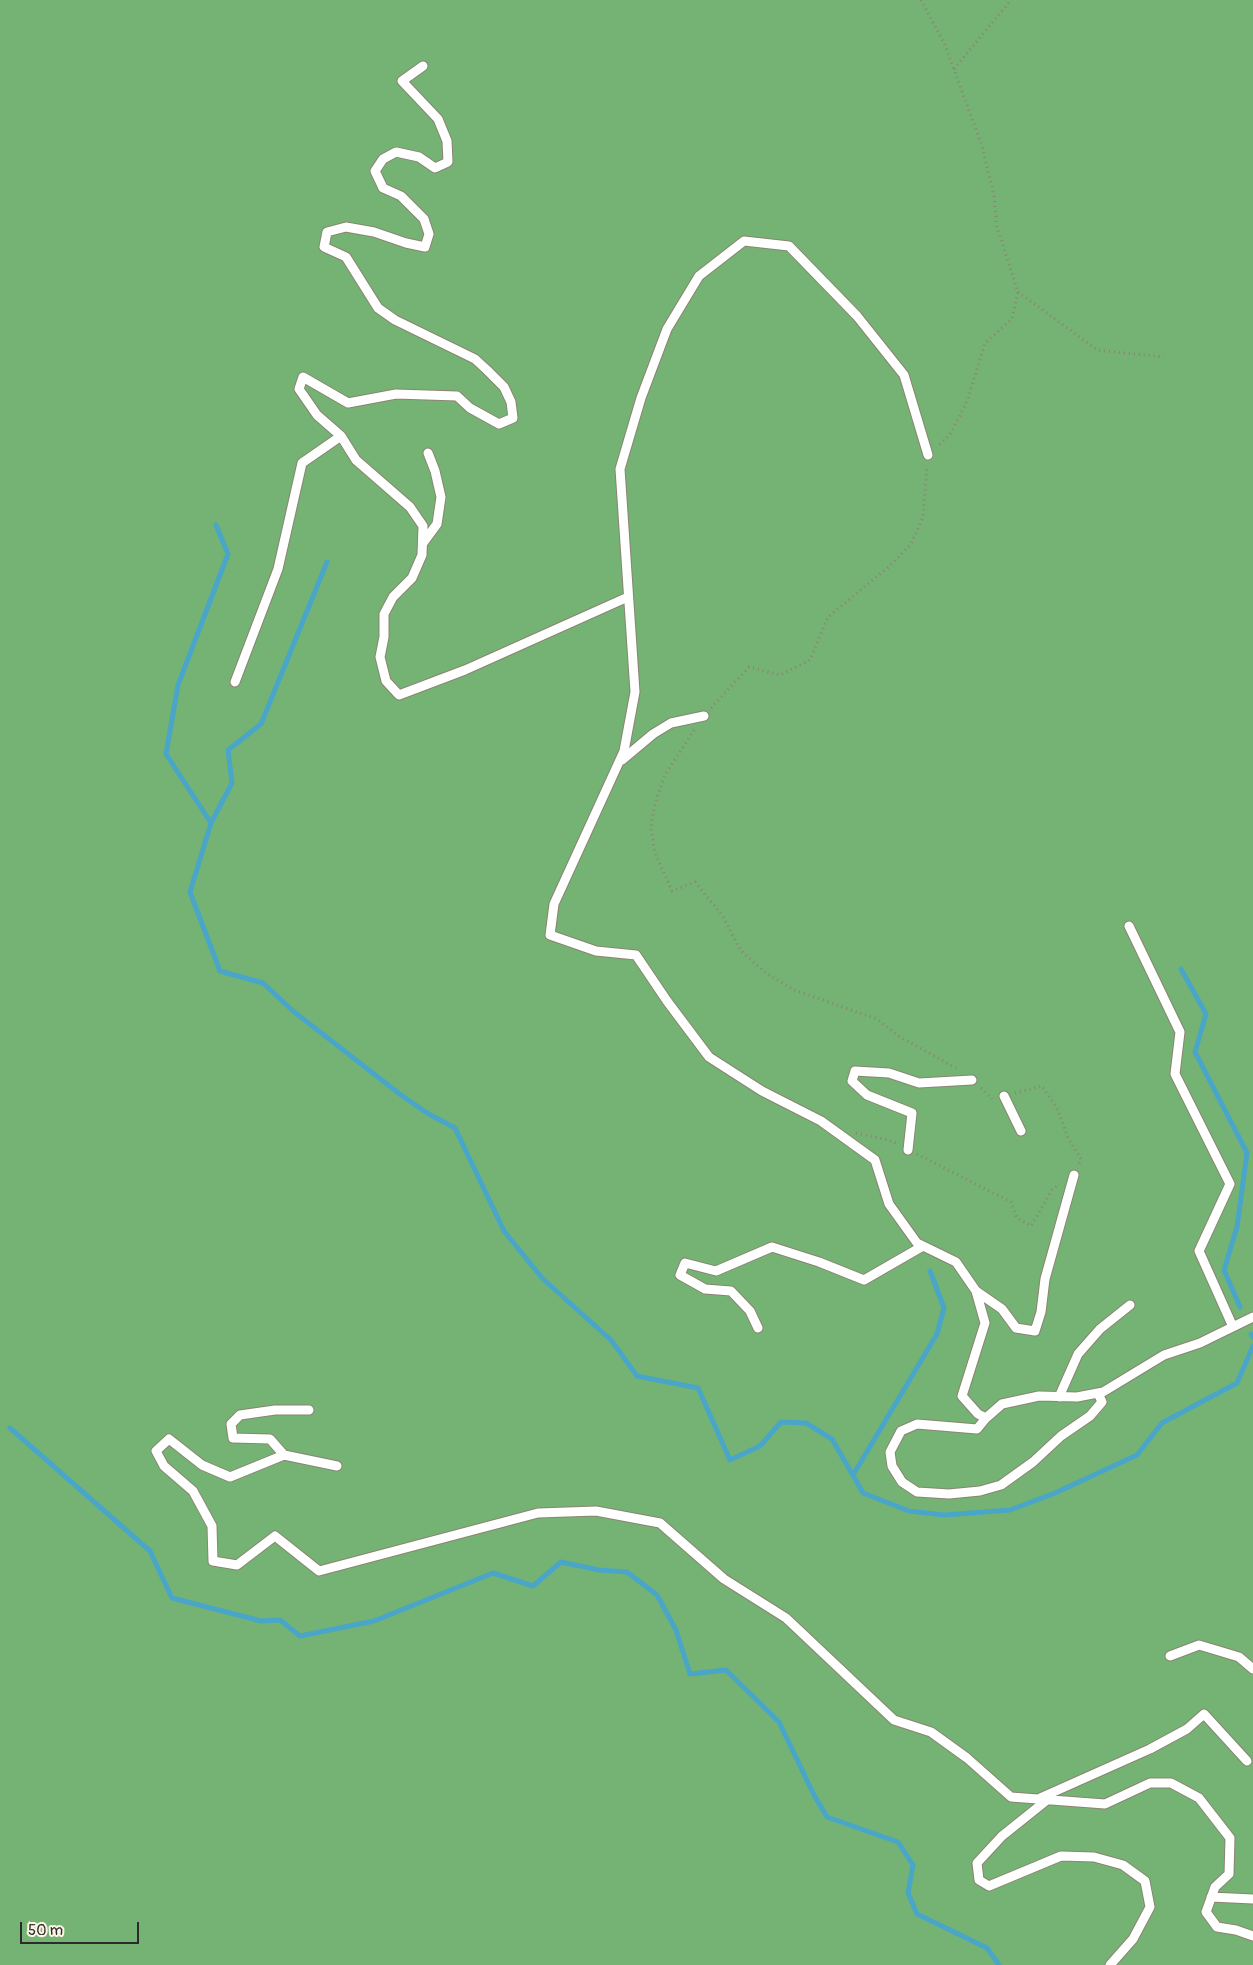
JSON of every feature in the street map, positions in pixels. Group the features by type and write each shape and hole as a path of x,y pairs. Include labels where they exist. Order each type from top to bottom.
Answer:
{"lane":[{"path":"423,66 402,81 438,119 447,141 448,162 435,168 419,156 396,152 382,159 375,171 383,188 401,196 424,219 429,234 425,247 406,244 374,232 346,227 327,232 324,247 346,257 378,308 395,320 475,359 504,387 511,402 513,418 499,424 470,408 457,396 396,394 348,403 303,377 299,389 317,415 341,436 356,460 396,492 410,507 423,526 422,555 412,578 393,597 384,614 384,637 380,656 386,681 399,695 465,670 628,597"},
{"path":"928,455 904,376 857,316 789,246 744,241 699,276 667,329 640,398 620,469 635,692 624,751 554,904 550,935 596,951 636,955 667,1002 709,1057 762,1091 821,1121 875,1160 889,1204 917,1243 956,1262 976,1291 985,1323 962,1396 978,1414 986,1418"},
{"path":"235,682 278,569 302,463 341,436"},
{"path":"423,543 437,524 441,497 435,471 428,453"},
{"path":"620,761 653,734 671,723 704,716"},
{"path":"1129,926 1180,1032 1174,1074 1230,1184 1199,1251 1233,1327"},
{"path":"908,1150 912,1113 866,1095 852,1081 855,1071 889,1072 919,1083 972,1080"},
{"path":"1004,1096 1021,1131"},
{"path":"976,1291 1002,1309 1016,1328 1035,1331 1041,1312 1045,1279 1074,1175"},
{"path":"758,1328 750,1311 731,1291 705,1289 680,1275 685,1263 716,1272 772,1247 819,1262 864,1280 923,1246"},
{"path":"1060,1397 1078,1354 1100,1329 1130,1305"},
{"path":"1098,1393 1102,1402 1090,1416 1061,1436 1033,1462 1001,1485 980,1491 949,1494 917,1492 902,1482 892,1466 890,1452 901,1432 917,1424 977,1429 1002,1404 1039,1396 1077,1397 1098,1393 1164,1355 1200,1343 1253,1317"},
{"path":"284,1455 270,1439 233,1438 231,1424 240,1415 275,1410 309,1410"},
{"path":"337,1466 284,1455 230,1477 202,1464 168,1439 156,1450 164,1466 193,1492 212,1526 212,1561 238,1565 276,1536 319,1571 538,1513 596,1511 660,1523 724,1579 786,1618 894,1720 931,1732 966,1758 1011,1797 1105,1804 1150,1783 1171,1783 1199,1798 1230,1838 1230,1874 1215,1887 1206,1912 1218,1927 1236,1930 1253,1936"},
{"path":"1170,1656 1199,1645 1239,1657 1253,1669"},
{"path":"1110,1965 1133,1939 1150,1907 1145,1880 1123,1865 1094,1857 1061,1856 989,1886 979,1880 977,1863 1002,1836 1042,1799 1150,1749 1187,1729 1204,1714 1247,1761"},
{"path":"1211,1898 1253,1899"}],"path":[{"path":"842,1136 860,1132 888,1140 1011,1202 1017,1218 1031,1226 1052,1190 1074,1175 1081,1160 1068,1138 1058,1110 1042,1086 992,1099 972,1080 942,1060 900,1037 877,1019 794,990 766,973 741,951 722,915 695,882 672,891 655,853 651,829 655,803 665,775 704,716 749,667 780,675 810,660 828,617 891,565 911,544 923,517 928,455 951,433 968,399 985,343 1012,319 1018,292 997,228 994,196 982,146 945,45 921,0"},
{"path":"954,69 1011,0"},
{"path":"1018,292 1097,350 1164,357"}],"green space":[{"path":"0,0 1253,0 1253,1965 0,1965"}],"waterway":[{"path":"216,525 228,554 178,685 166,754 211,823 190,892 220,971 263,983 293,1011 401,1095 427,1113 455,1128 504,1231 542,1278 611,1340 637,1376 698,1388 730,1460 760,1446 781,1422 806,1423 832,1439 863,1493 909,1511 944,1515 1010,1510 1055,1493 1137,1455 1162,1423 1237,1383 1253,1346"},
{"path":"211,823 232,783 228,750 261,724 327,562"},
{"path":"1181,969 1206,1014 1195,1052 1247,1153 1237,1227 1224,1270 1240,1307"},
{"path":"853,1475 937,1334 944,1308 930,1271"},
{"path":"10,1428 150,1551 172,1598 261,1621 280,1620 300,1636 374,1621 493,1573 533,1586 561,1562 599,1570 627,1572 657,1595 676,1630 690,1674 726,1670 779,1722 815,1797 827,1817 898,1842 913,1865 908,1893 917,1914 987,1948 999,1965"}]}
